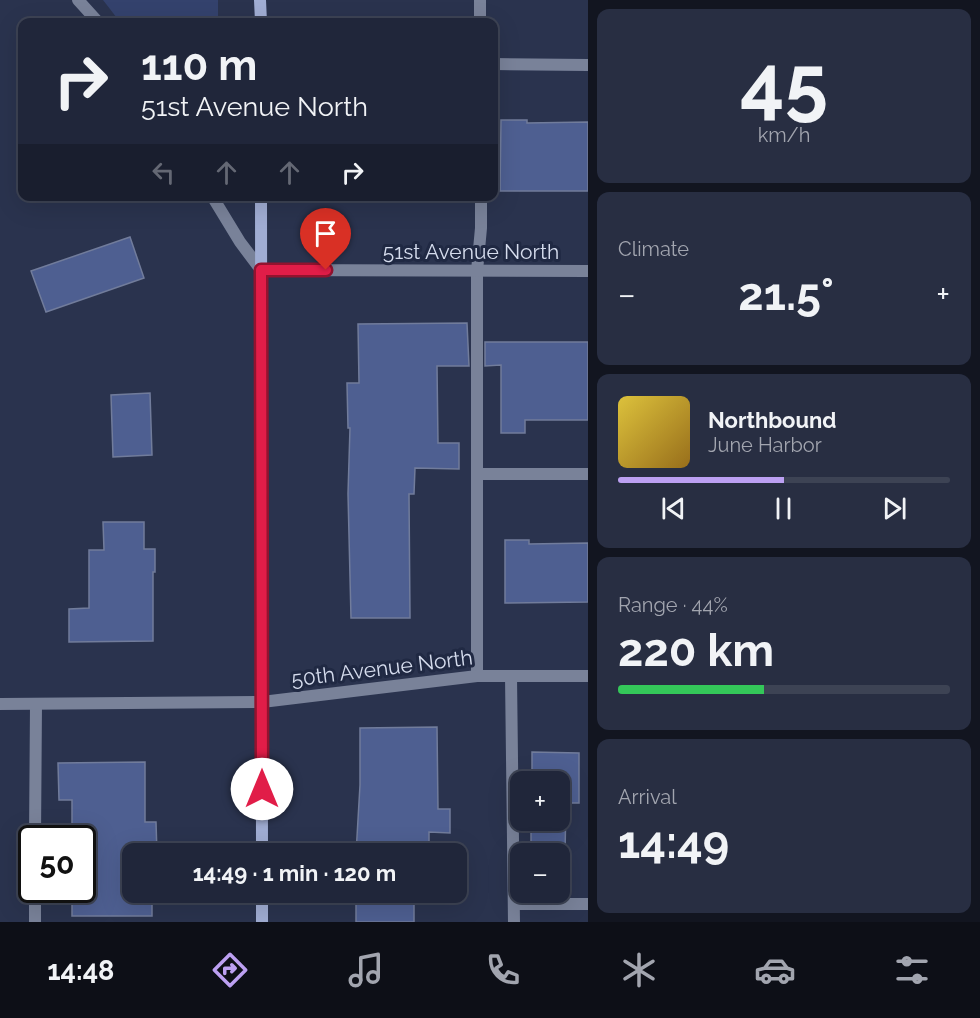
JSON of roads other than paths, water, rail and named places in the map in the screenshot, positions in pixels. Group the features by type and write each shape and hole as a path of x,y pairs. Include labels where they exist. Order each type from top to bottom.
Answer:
{"main road":[{"path":"261,0 261,18"},
{"path":"261,201 262,843"},
{"path":"262,903 262,922"}],"street":[{"path":"78,0 94,18"},
{"path":"480,0 480,18"},
{"path":"498,64 588,65"},
{"path":"215,201 240,242 261,270"},
{"path":"477,676 477,271 481,201"},
{"name":"51st Avenue North","path":"261,270 588,271"},
{"path":"477,474 588,474"},
{"name":"50th Avenue North","path":"0,704 262,702 477,676 588,676"},
{"path":"511,676 514,922"},
{"path":"35,825 36,704"},
{"path":"35,903 35,922"},
{"path":"514,904 588,904"}]}
